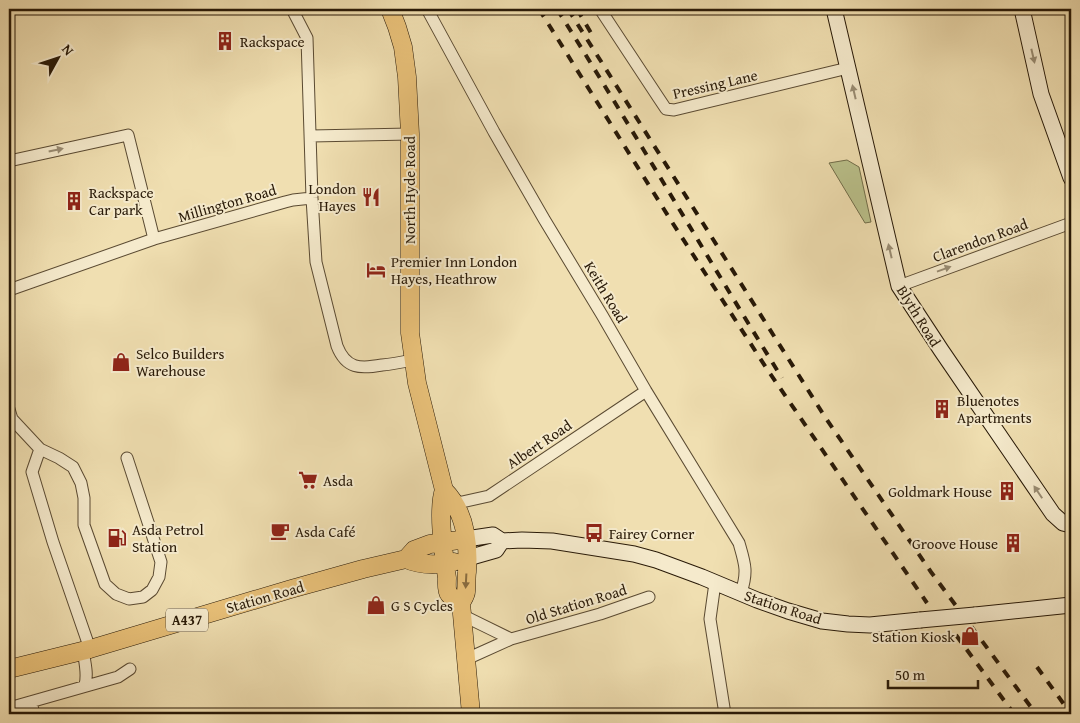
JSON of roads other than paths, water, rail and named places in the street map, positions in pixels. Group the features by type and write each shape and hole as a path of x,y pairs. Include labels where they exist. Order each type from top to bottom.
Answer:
{"main road":[{"name":"North Hyde Road","path":"390,9 398,27 407,77 410,134 410,333 413,360 428,428 447,499 463,524 466,539 468,558 466,592 462,609 471,714"},
{"name":"North Hyde Road","path":"447,499 443,542 448,592 462,609"},
{"name":"Station Road","path":"406,559 414,550 443,542 466,539"},
{"name":"Station Road","path":"9,669 86,650 363,569 406,559 419,564 445,564 468,558"}],"street":[{"path":"292,9 307,38 316,262 340,352 347,362 353,366 366,368 413,360"},
{"name":"Keith Road","path":"427,9 494,132 544,218 646,391 740,543 746,565 746,578 741,593"},
{"name":"Pressing Lane","path":"600,9 666,109 674,110 848,68"},
{"name":"Blyth Road","path":"834,9 899,286 1053,514 1063,523 1071,525"},
{"path":"1022,9 1041,94 1071,178"},
{"path":"311,136 410,134"},
{"path":"9,160 128,135 154,239"},
{"name":"Millington Road","path":"9,290 154,239 285,202 312,198"},
{"name":"Clarendon Road","path":"899,286 1071,223"},
{"name":"Albert Road","path":"447,499 462,502 489,496 646,391"},
{"path":"9,408 12,419 40,449 73,467 82,483 84,525 106,584 116,594 129,599 143,598 152,590 159,577 161,562 127,458"},
{"path":"40,449 32,472 86,650 87,679 85,685"},
{"name":"Station Road","path":"466,539 493,535 502,541 552,541 634,554 656,560 788,611 822,621 848,624 870,625 1068,606"},
{"name":"Station Road","path":"468,558 496,550 502,541"},
{"path":"715,582 710,619 725,714"},
{"name":"Old Station Road","path":"466,657 471,657 511,639 600,614 649,597"},
{"name":"Old Station Road","path":"462,609 511,639"},
{"path":"9,708 118,677 130,669"},
{"path":"31,702 34,714"}],"railway":[{"path":"539,9 670,219 767,369 927,603"},
{"path":"557,9 782,378"},
{"path":"568,9 825,417 931,572 1036,714"},
{"path":"577,9 591,33"},
{"path":"956,635 1014,714"},
{"path":"1037,667 1071,714"}],"place":[{"name":"Rackspace","path":"225,41"},
{"name":"London Hayes","path":"371,197"},
{"name":"Rackspace Car park","path":"74,201"},
{"name":"Premier Inn London Hayes, Heathrow","path":"376,270"},
{"name":"Selco Builders Warehouse","path":"121,362"},
{"name":"Bluenotes Apartments","path":"942,409"},
{"name":"Asda","path":"308,480"},
{"name":"Goldmark House","path":"1007,491"},
{"name":"Asda Café","path":"280,531"},
{"name":"Fairey Corner","path":"594,533"},
{"name":"Asda Petrol Station","path":"117,538"},
{"name":"Groove House","path":"1013,543"},
{"name":"G S Cycles","path":"376,605"},
{"name":"Station Kiosk","path":"970,636"}]}
